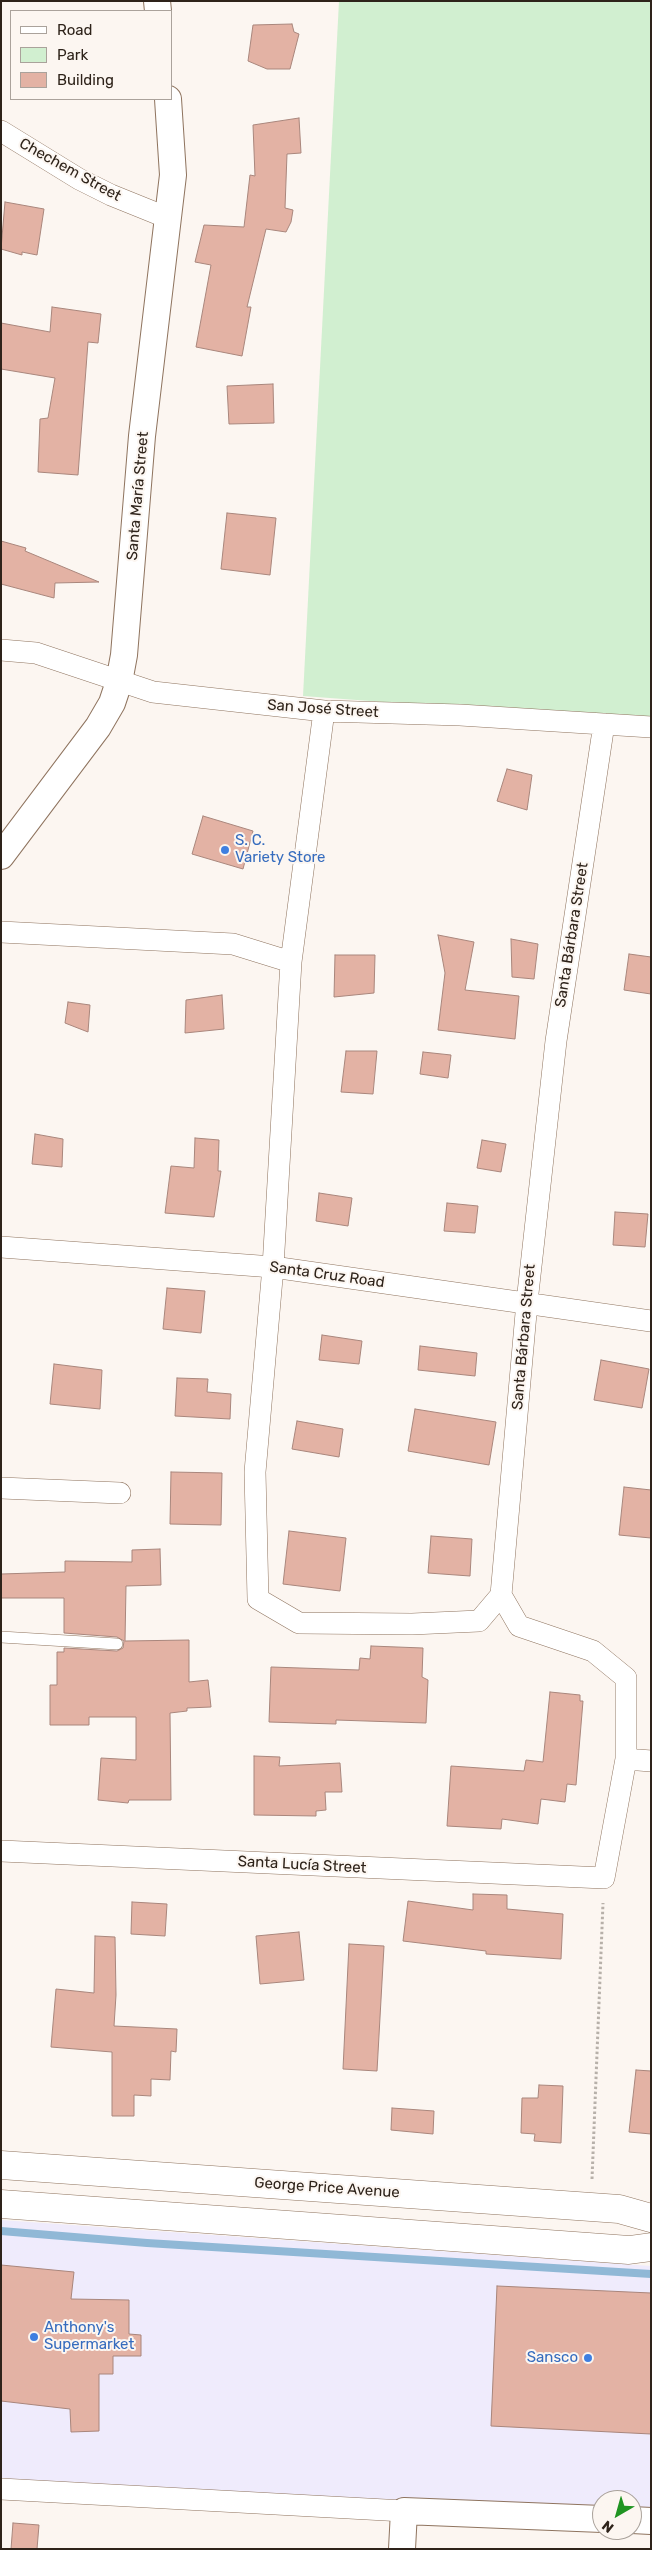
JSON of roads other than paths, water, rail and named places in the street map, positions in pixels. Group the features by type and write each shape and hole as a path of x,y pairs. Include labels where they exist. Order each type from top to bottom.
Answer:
{"main road":[{"name":"George Price Avenue","path":"1,2165 619,2209 651,2218"},
{"path":"1,2204 628,2250 651,2248"}],"street":[{"name":"Santa María Street","path":"1,856 98,727 112,703 119,682 124,655 142,436 172,175 168,100"},
{"name":"Chechem Street","path":"1,131 79,179 111,195 168,218"},
{"name":"San José Street","path":"1,650 36,653 153,692 324,711 460,715 651,727"},
{"path":"324,711 291,962 273,1267 255,1472 258,1600 298,1623 412,1624 479,1621 519,1626 593,1651 626,1678 626,1759 651,1761"},
{"name":"Santa Bárbara Street","path":"501,1595 527,1302 556,1042 604,724"},
{"path":"1,932 233,944 291,962"},
{"name":"Santa Cruz Road","path":"1,1248 273,1267 651,1320"},
{"path":"1,1488 120,1493"},
{"path":"479,1621 501,1595 519,1626"},
{"name":"Santa Lucía Street","path":"1,1851 604,1878 626,1759"},
{"path":"1,2489 404,2511 592,2519"},
{"path":"402,2549 404,2511"}],"lane":[{"path":"1,1638 117,1644"}],"waterway":[{"path":"1,2231 147,2243 651,2274"}],"place":[{"name":"S. C. Variety Store","path":"225,850"},
{"name":"Anthony's Supermarket","path":"34,2337"},
{"name":"Sansco","path":"588,2358"}]}
